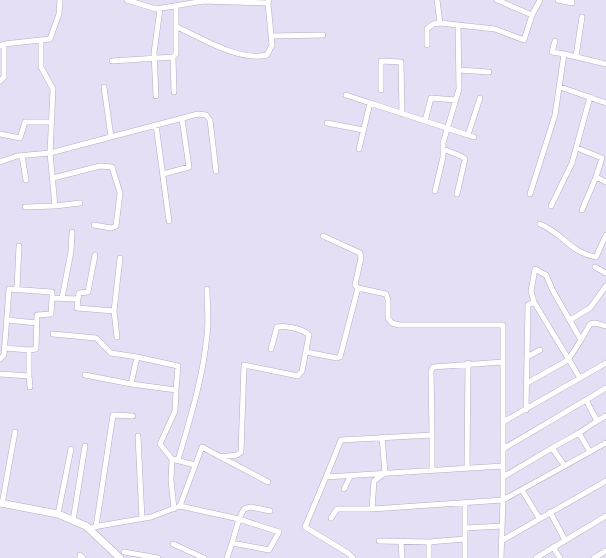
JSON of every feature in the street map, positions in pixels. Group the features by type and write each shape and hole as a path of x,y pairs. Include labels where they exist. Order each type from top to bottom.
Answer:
{"street":[{"path":"0,81 4,77 2,45 50,39 59,14 60,0"},
{"path":"127,0 156,9 204,1 269,1 271,49 267,55 242,55 177,27"},
{"path":"437,0 440,23"},
{"path":"497,0 532,15"},
{"path":"427,45 427,29 433,24 440,23 495,29 524,40 532,15 540,0"},
{"path":"558,0 572,3 572,0"},
{"path":"174,92 173,56 176,54 177,50 176,6"},
{"path":"156,96 155,58 160,9"},
{"path":"576,56 582,17"},
{"path":"435,191 443,157 447,128 456,100 460,70 458,25"},
{"path":"271,36 323,35"},
{"path":"41,40 41,67 54,89 50,153 56,206"},
{"path":"555,41 552,52 576,56 606,64"},
{"path":"530,194 555,116 564,54"},
{"path":"112,61 173,56"},
{"path":"380,90 381,61 401,62 402,114"},
{"path":"460,70 489,72"},
{"path":"104,87 111,137"},
{"path":"560,87 606,103"},
{"path":"346,95 474,137"},
{"path":"551,206 572,163 590,97"},
{"path":"425,121 431,98 456,100"},
{"path":"468,135 480,98"},
{"path":"359,149 370,103"},
{"path":"0,162 22,156 50,153 198,114 206,115 210,120 216,171"},
{"path":"163,174 189,167 182,119"},
{"path":"0,134 20,138 26,122 52,122"},
{"path":"327,123 363,130"},
{"path":"156,125 169,220"},
{"path":"577,148 602,158 596,177 582,210"},
{"path":"443,149 465,159 457,194"},
{"path":"22,156 26,180"},
{"path":"53,178 100,166 112,167 120,193 116,226 111,228 94,225"},
{"path":"596,177 606,182"},
{"path":"25,207 56,206 80,203"},
{"path":"540,224 551,229 571,247 584,255 596,257 606,235"},
{"path":"62,298 71,252 72,232"},
{"path":"306,352 337,358 340,357 358,288 355,283 361,258 360,253 323,236"},
{"path":"17,288 19,246"},
{"path":"94,255 88,292 79,293 77,308 114,311"},
{"path":"117,337 114,311 120,258"},
{"path":"595,266 606,273"},
{"path":"580,378 534,302 531,291 535,269 546,275 553,291 581,340"},
{"path":"570,320 593,303 606,286"},
{"path":"0,359 3,357 9,290 11,288 17,288 52,292 51,314 38,314 36,349 29,350 4,348"},
{"path":"358,288 386,294 388,300 388,318 392,323 399,325 503,325 503,500 501,558"},
{"path":"178,460 194,406 204,359 207,334 207,289"},
{"path":"52,298 78,298"},
{"path":"526,410 528,305 534,302"},
{"path":"6,320 37,323"},
{"path":"527,383 568,360 592,323 606,326"},
{"path":"219,456 237,455 241,452 244,365 298,376 302,371 309,338 308,333 281,326 276,328 271,349"},
{"path":"53,334 96,338 111,353 178,366 175,411 160,444 172,458 195,465"},
{"path":"29,350 30,387"},
{"path":"527,357 540,350"},
{"path":"131,384 137,357"},
{"path":"432,470 431,368 503,362"},
{"path":"467,468 468,364"},
{"path":"503,422 606,364"},
{"path":"0,374 29,376"},
{"path":"86,375 131,384 176,390"},
{"path":"503,449 606,388"},
{"path":"586,400 597,421"},
{"path":"92,528 113,415 134,416"},
{"path":"503,478 606,416"},
{"path":"15,432 1,504 58,514 92,528 111,548 122,555 158,558"},
{"path":"579,433 590,452"},
{"path":"353,558 348,553 305,527 341,440 432,435"},
{"path":"138,436 142,519"},
{"path":"382,437 384,473"},
{"path":"331,518 337,509 372,509 503,500 606,443"},
{"path":"73,520 86,446"},
{"path":"180,506 202,447 268,482"},
{"path":"552,448 564,466"},
{"path":"58,514 71,449"},
{"path":"172,458 171,480 174,509"},
{"path":"326,477 503,466"},
{"path":"372,509 374,481 384,473"},
{"path":"344,489 351,475"},
{"path":"501,541 606,481"},
{"path":"522,490 539,518"},
{"path":"465,503 465,558"},
{"path":"92,528 142,519 180,506 239,519 279,532 269,550 232,543"},
{"path":"227,558 239,519 247,507 270,511"},
{"path":"550,512 565,540"},
{"path":"536,558 606,516"},
{"path":"465,528 502,526"},
{"path":"379,541 429,542 466,539"},
{"path":"401,541 402,558"},
{"path":"429,542 429,558"},
{"path":"173,544 204,558"},
{"path":"553,547 560,558"},
{"path":"594,558 606,551"}]}
